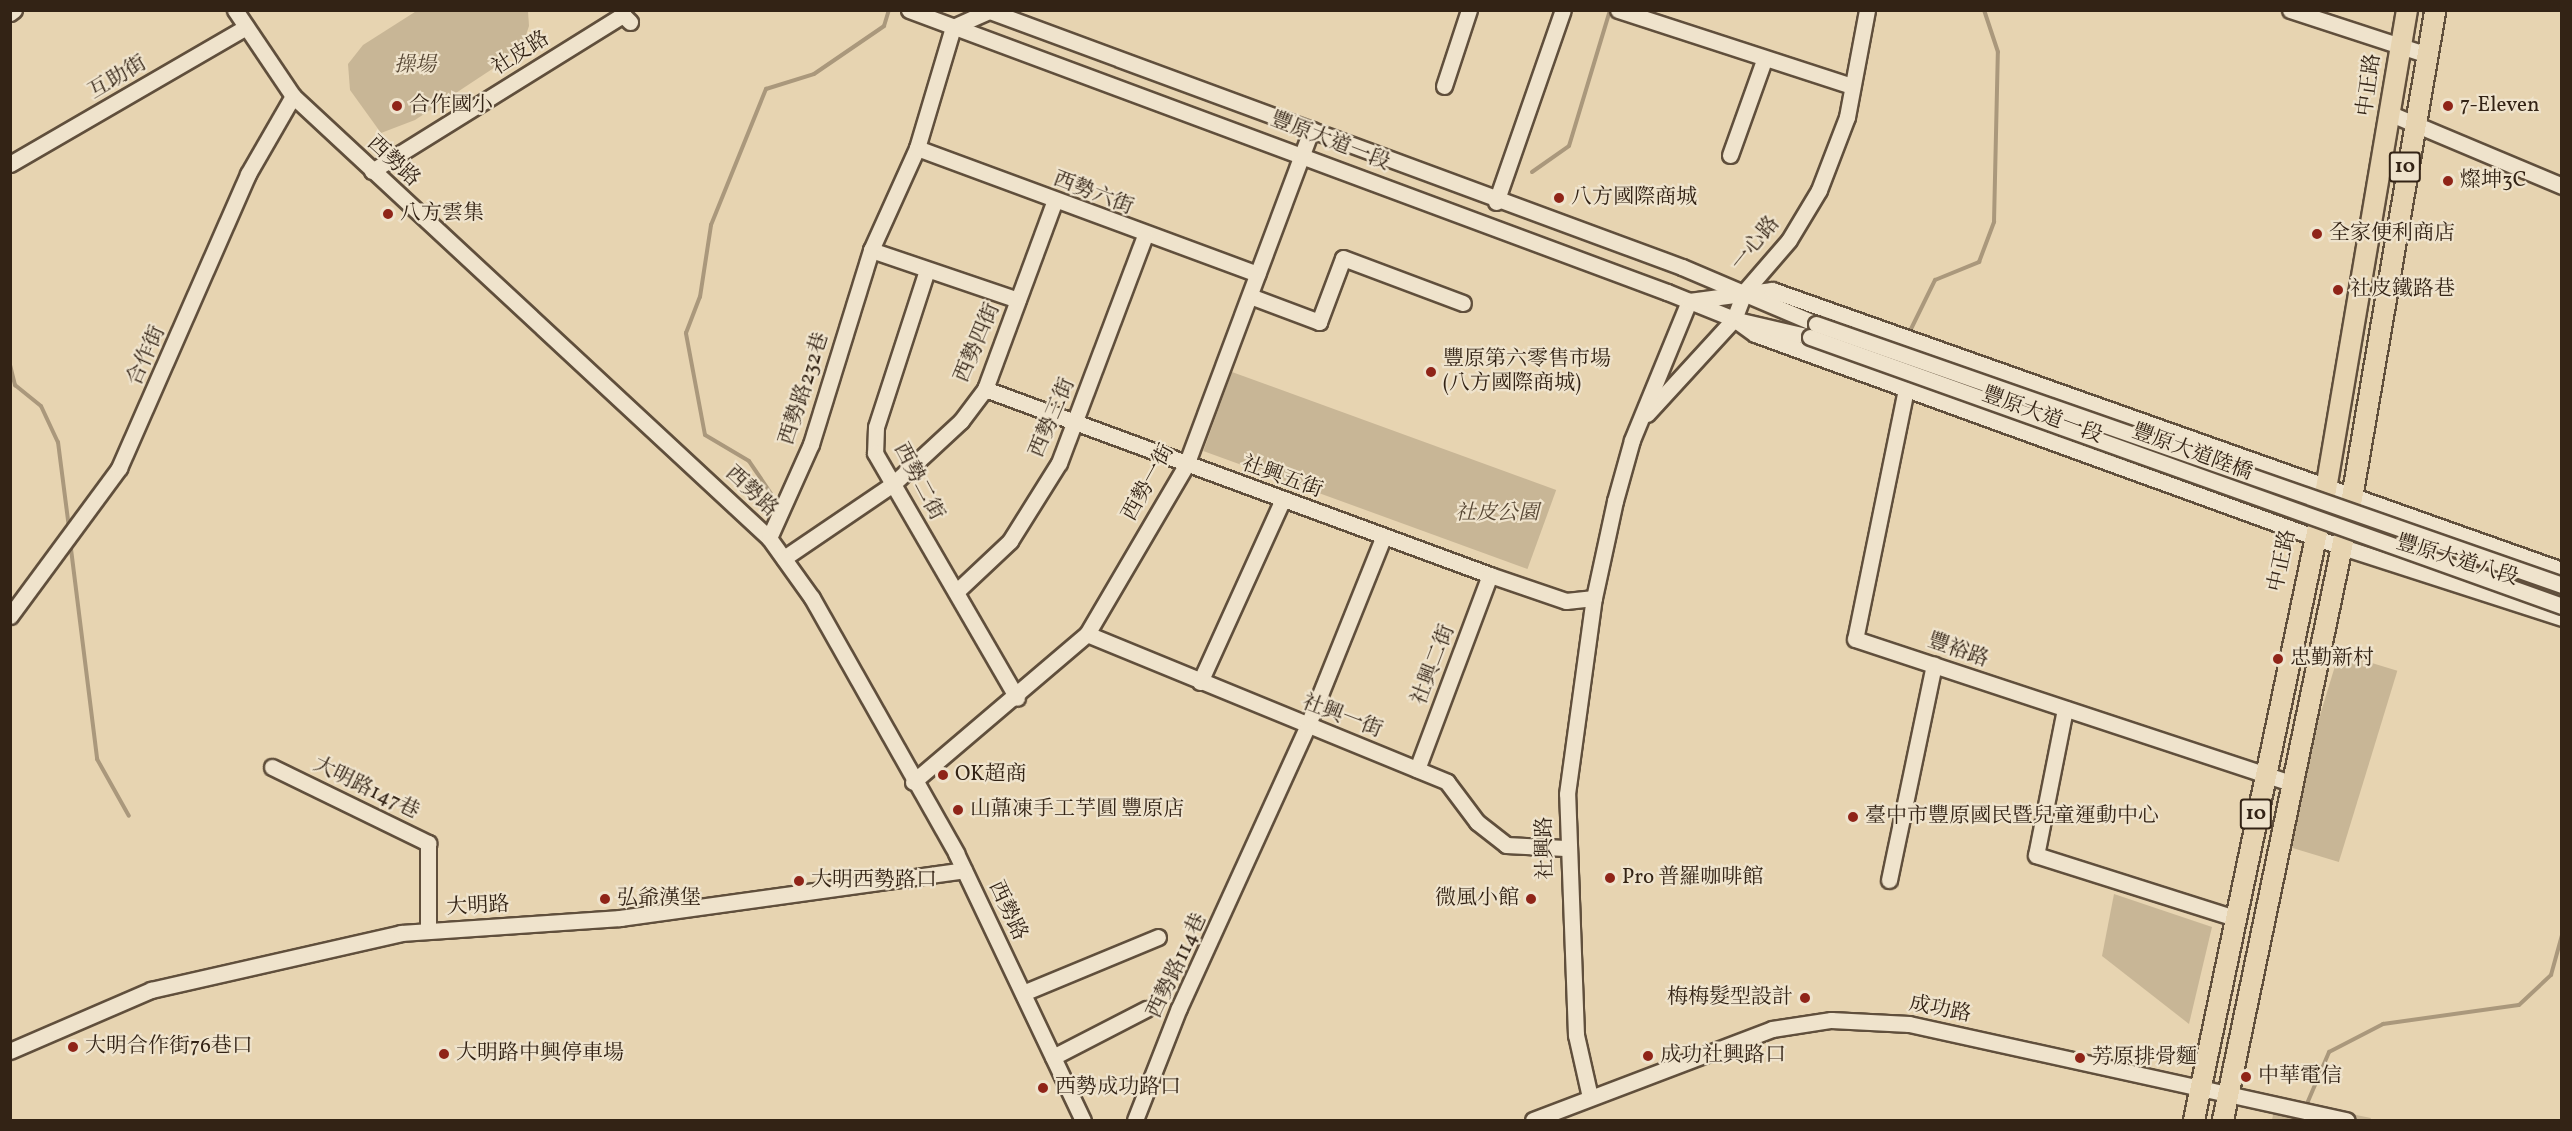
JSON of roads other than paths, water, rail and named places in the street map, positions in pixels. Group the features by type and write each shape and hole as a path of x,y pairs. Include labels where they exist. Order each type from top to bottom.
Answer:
{"main road":[{"name":"中正路","path":"2194,1120 2312,536 2326,489 2407,10"},
{"name":"10","path":"2223,1120 2339,546 2352,498 2412,122 2435,10"}],"street":[{"name":"西勢路","path":"235,10 293,96 769,538 784,558 964,870 1083,1120"},
{"name":"豐原大道一段","path":"909,10 1301,153 1689,301 1734,319 1755,334 2339,546"},
{"path":"1444,86 1469,10"},
{"path":"1496,202 1563,10"},
{"path":"1618,10 1764,60 1852,87"},
{"name":"一心路","path":"1689,301 1745,291 1789,240 1820,190 1847,117 1867,10"},
{"path":"2290,10 2425,54"},
{"name":"豐原大道一段","path":"989,11 1311,130 1496,202 1745,291 1813,330"},
{"path":"953,27 989,11"},
{"name":"社皮路","path":"372,171 623,15 630,22"},
{"name":"互助街","path":"10,164 246,27"},
{"name":"西勢路232巷","path":"769,538 810,444 872,250 917,148 915,139 953,27"},
{"path":"1730,155 1764,60"},
{"name":"合作街","path":"10,616 119,468 248,174 293,96"},
{"path":"2391,114 2562,186"},
{"name":"西勢一街","path":"913,782 1017,698 1087,634 1186,465 1311,130"},
{"name":"西勢六街","path":"917,148 1145,236 1257,274"},
{"name":"西勢四街","path":"784,558 893,484 961,421 985,389 1054,202"},
{"name":"西勢三街","path":"957,591 1010,541 1059,463 1076,424 1145,236"},
{"path":"872,250 1018,300"},
{"path":"1250,296 1319,322 1343,258 1463,303"},
{"name":"西勢二街","path":"927,270 876,427 875,453 1017,698"},
{"name":"豐原大道一段","path":"1745,291 1772,290 2352,498"},
{"path":"1639,423 1734,319 1745,291"},
{"path":"1594,598 1615,501 1639,423 1689,301"},
{"name":"豐原大道一段","path":"1734,319 1813,330"},
{"name":"豐原大道陸橋","path":"1813,330 2562,585"},
{"name":"豐原大道陸橋","path":"1813,330 2562,606"},
{"name":"社興五街","path":"985,389 1282,501 1490,576 1566,601 1594,598"},
{"name":"豐裕路","path":"1906,389 1855,639 2263,776 2290,783"},
{"name":"豐原大道八段","path":"2352,498 2562,570"},
{"path":"1200,682 1282,501"},
{"name":"西勢路114巷","path":"1135,1120 1307,727 1383,538"},
{"name":"豐原大道八段","path":"2339,546 2562,618"},
{"name":"社興二街","path":"1417,769 1490,576"},
{"name":"社興路","path":"1590,1097 1576,1035 1565,848 1567,794 1594,598"},
{"name":"社興一街","path":"1087,634 1307,727 1447,782 1477,822 1506,845 1565,848"},
{"path":"1890,880 1934,665"},
{"path":"2065,709 2036,855 2235,918"},
{"name":"大明路147巷","path":"272,767 428,843 429,930"},
{"name":"大明路","path":"10,1051 151,990 312,950 429,930 620,918 964,870"},
{"path":"1023,993 1158,937"},
{"path":"1053,1057 1146,1009"},
{"name":"成功路","path":"1533,1120 1772,1029 1831,1020 1909,1024 2200,1091 2348,1120"}],"waterway":[{"path":"772,495 749,461 705,435 686,333 700,297 711,225 766,89 814,74 884,26 889,10"},
{"path":"1532,172 1569,146 1610,10"},
{"path":"1910,331 1935,280 1979,262 1994,222 1998,52 1984,10"},
{"path":"10,365 15,385 41,406 58,442 69,528"},
{"path":"70,541 97,759 129,816"},
{"path":"2306,1106 2329,1052 2383,1024 2519,1005 2551,975 2562,935"}],"place":[{"name":"合作國小","path":"397,106"},
{"name":"7-Eleven","path":"2448,106"},
{"name":"燦坤3C","path":"2448,181"},
{"name":"八方國際商城","path":"1559,198"},
{"name":"八方雲集","path":"388,214"},
{"name":"全家便利商店","path":"2317,234"},
{"name":"社皮鐵路巷","path":"2338,290"},
{"name":"豐原第六零售市場 (八方國際商城)","path":"1431,372"},
{"name":"忠勤新村","path":"2278,659"},
{"name":"OK超商","path":"943,775"},
{"name":"山薡凍手工芋圓 豐原店","path":"958,810"},
{"name":"臺中市豐原國民暨兒童運動中心","path":"1853,817"},
{"name":"Pro 普羅咖啡館","path":"1610,878"},
{"name":"大明西勢路口","path":"799,881"},
{"name":"弘爺漢堡","path":"605,899"},
{"name":"微風小館","path":"1531,899"},
{"name":"梅梅髮型設計","path":"1805,998"},
{"name":"大明合作街76巷口","path":"73,1047"},
{"name":"大明路中興停車場","path":"444,1054"},
{"name":"成功社興路口","path":"1648,1056"},
{"name":"芳原排骨麵","path":"2080,1058"},
{"name":"中華電信","path":"2246,1077"},
{"name":"西勢成功路口","path":"1043,1088"}],"park label":[{"name":"操場","path":"415,66"},
{"name":"社皮公園","path":"1497,514"}]}
